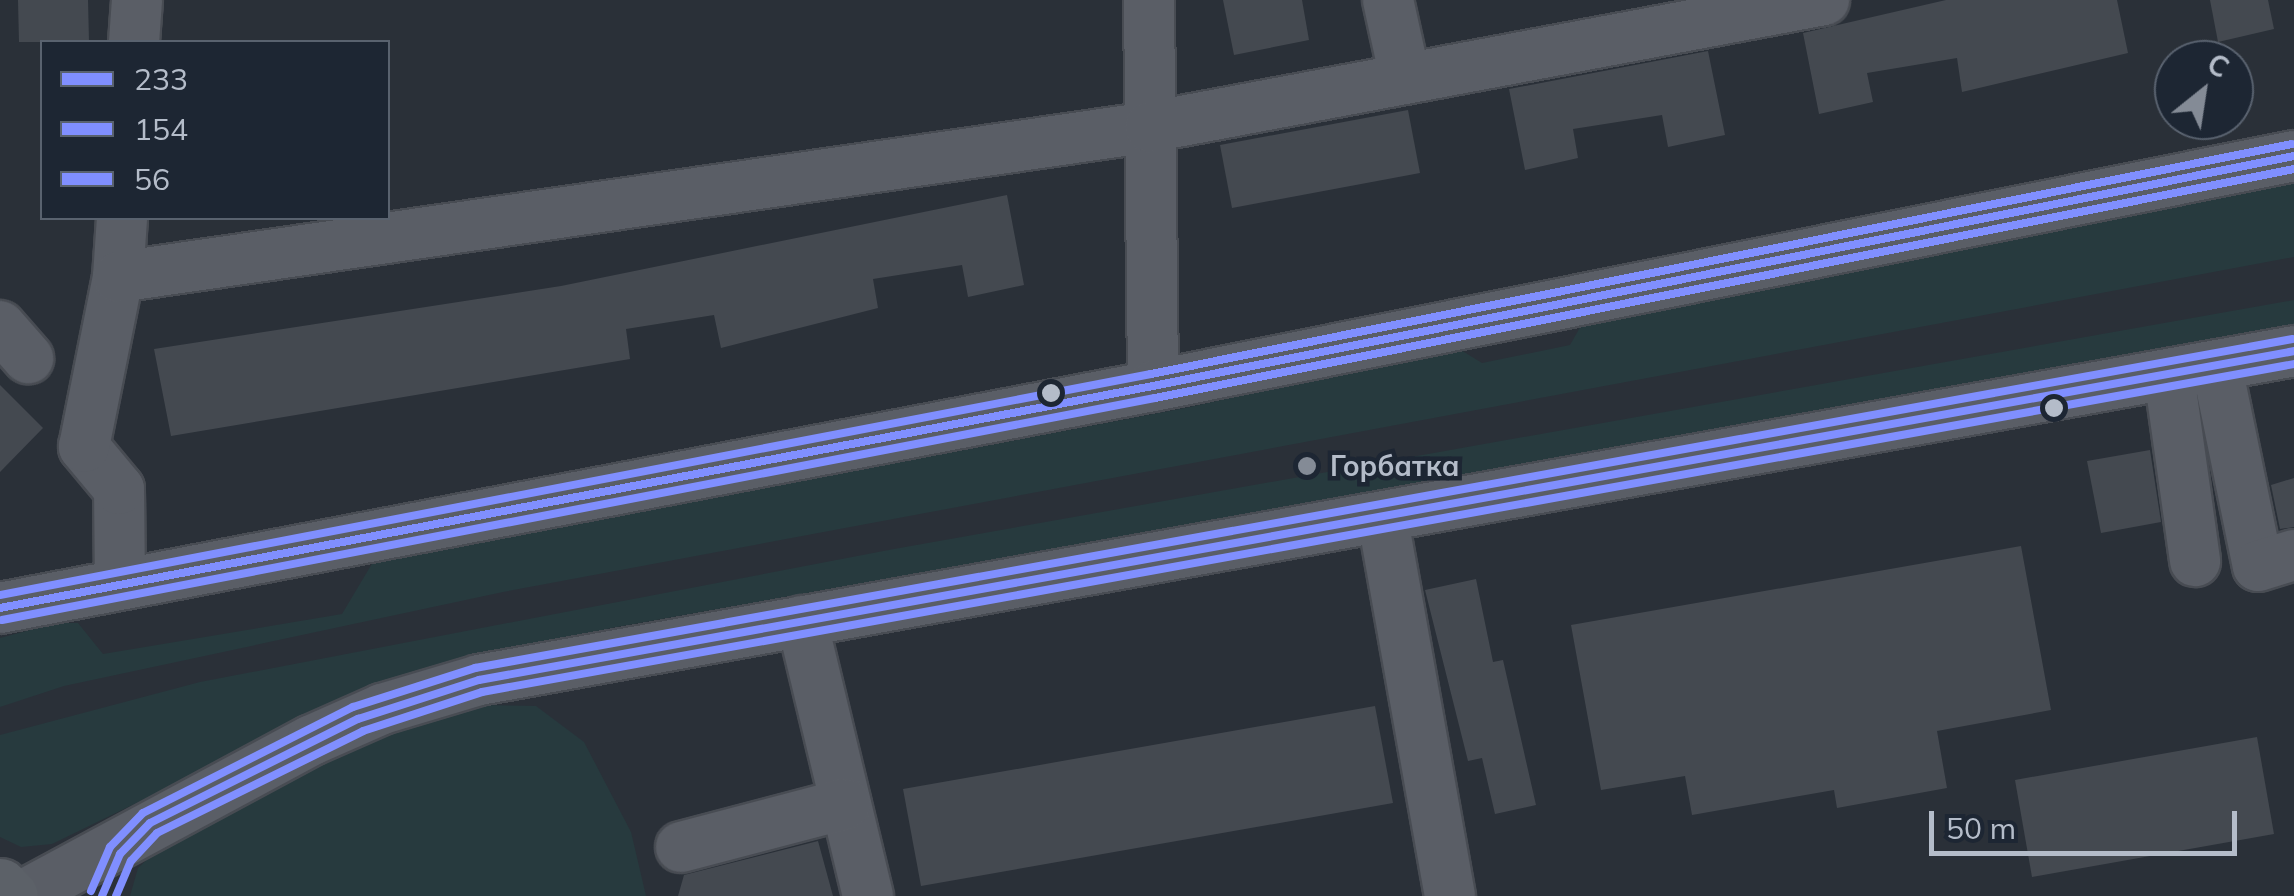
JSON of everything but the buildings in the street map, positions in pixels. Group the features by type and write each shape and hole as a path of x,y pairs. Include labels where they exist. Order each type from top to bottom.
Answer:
{"main road":[{"path":"0,886 10,896"}],"street":[{"path":"134,40 137,0"},
{"path":"1149,0 1153,386"},
{"path":"1388,0 1405,77"},
{"path":"118,278 1150,126 1824,0"},
{"path":"0,608 1153,386 2294,156"},
{"path":"120,584 119,489 84,447 118,278 122,220"},
{"path":"22,896 150,823 312,740 430,693 2294,350"},
{"path":"2193,371 2258,566 2294,556"},
{"path":"2193,371 2195,561"},
{"path":"1382,520 1450,896"},
{"path":"802,622 868,896"},
{"path":"681,848 846,804"},
{"path":"102,896 120,854 150,823"}],"green space":[{"path":"2294,179 2294,257 503,592 64,686 0,707 0,638 57,623 78,623 103,654 342,614 373,562 1190,407 1456,347 1482,363 1570,345 1586,317"},
{"path":"2294,300 2294,324 2144,354 611,628 457,665 340,704 52,844 21,847 0,837 0,735 200,682 894,549"},
{"path":"480,705 536,706 584,742 631,832 646,896 130,896 138,868 167,841 410,721"}],"transit line":[{"name":"56","path":"0,595 1151,374 2292,144"},
{"name":"233","path":"0,608 1153,386 2294,156"},
{"name":"154","path":"2,620 1155,398 2294,169"},
{"name":"56","path":"91,891 110,847 143,813 353,707 475,668 2292,339"},
{"name":"233","path":"102,896 120,854 150,823 358,719 479,680 2294,351"},
{"name":"154","path":"116,896 131,861 157,833 363,731 482,692 2294,364"}],"place":[{"name":"Горбатка","path":"1307,466"}]}
